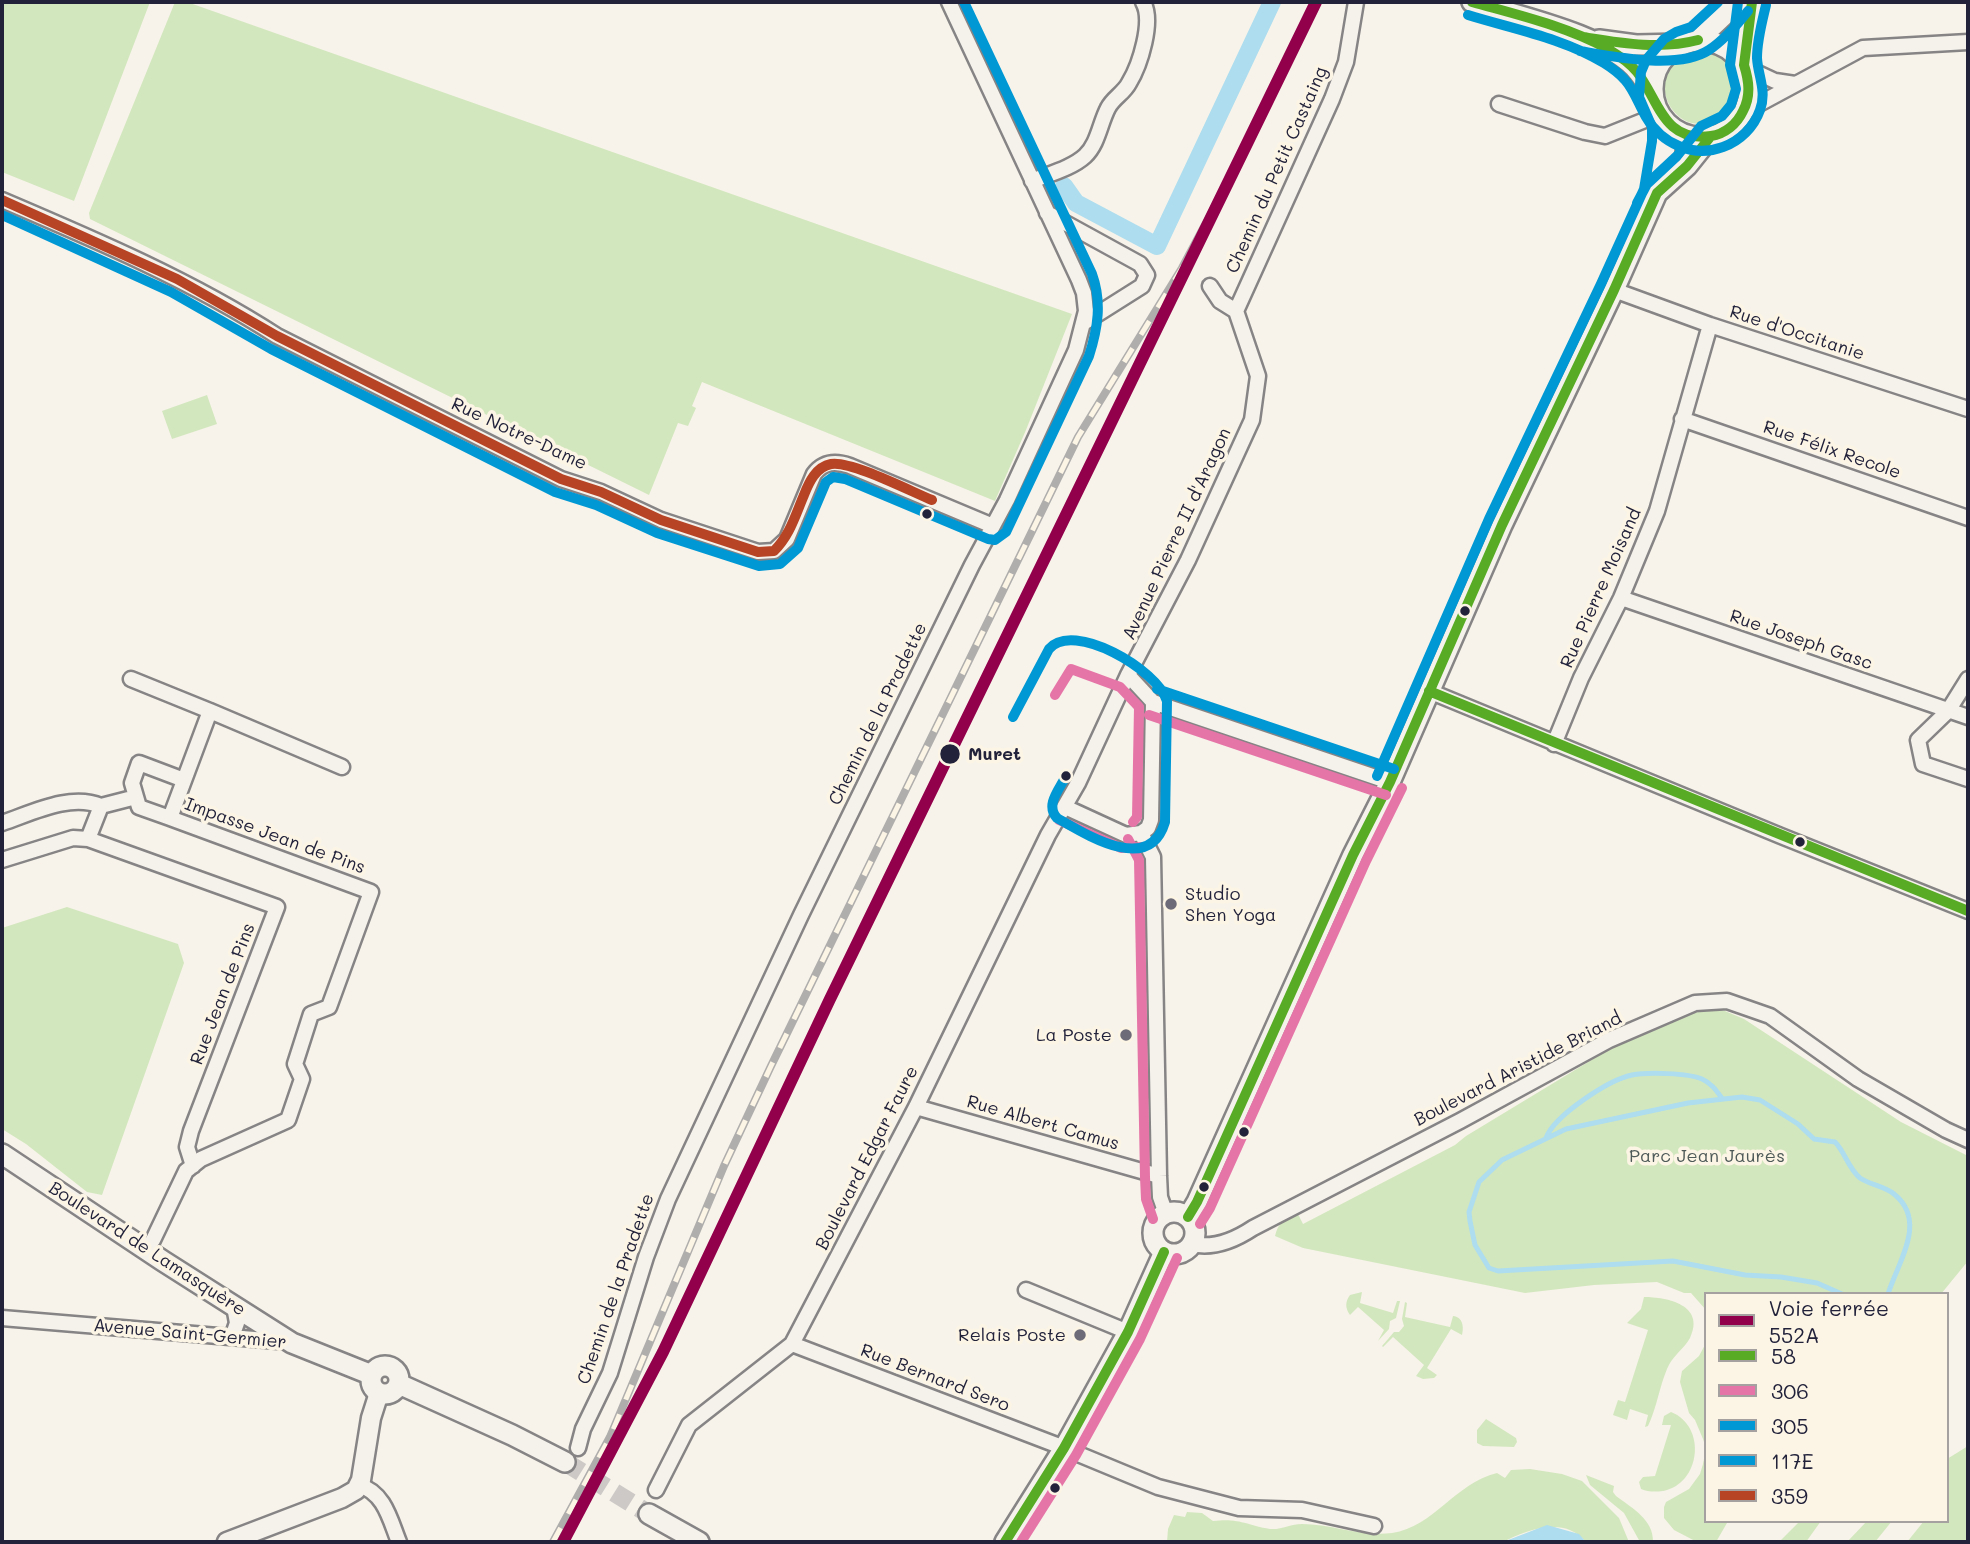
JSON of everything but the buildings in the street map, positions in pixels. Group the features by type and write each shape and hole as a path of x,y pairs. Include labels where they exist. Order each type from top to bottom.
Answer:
{"main road":[{"path":"1472,2 1584,37 1636,45 1709,41 1729,49 1744,66"},
{"path":"1188,1217 1353,855 1390,782 1502,525 1657,193 1666,142 1653,86 1659,65 1665,57 1690,42 1738,2"},
{"path":"1584,37 1639,72 1660,111 1677,131 1690,136 1711,136 1730,128 1744,112 1750,90 1744,66 1752,2"},
{"path":"1657,193 1687,166 1711,136"},
{"name":"Boulevard de Lamasquère","path":"2,1154 145,1250 292,1343"},
{"path":"1179,1212 1188,1217 1194,1226 1192,1244 1181,1252 1164,1252 1157,1243 1154,1230 1159,1217 1179,1212"},
{"path":"1005,1542 1064,1448 1128,1332 1164,1252"},
{"name":"Avenue Saint-Germier","path":"292,1343 375,1384 377,1368 385,1366 394,1369 399,1384 512,1435 571,1455"},
{"path":"1019,1542 1053,1488 1064,1448"},
{"path":"649,1514 699,1542"}],"street":[{"name":"Chemin de la Pradette","path":"571,1455 610,1373 646,1257 668,1199 801,915 993,526 1076,350 1085,322 1084,293 949,2"},
{"path":"1032,181 1080,161 1092,148 1109,106 1129,84 1134,72 1148,29 1147,10 1143,2"},
{"name":"Chemin du Petit Castaing","path":"1236,311 1346,62 1356,2"},
{"path":"1744,112 1863,48 1968,43"},
{"path":"1744,66 1775,80 1795,84"},
{"path":"1499,104 1605,136 1660,111"},
{"name":"Rue Notre-Dame","path":"2,200 79,232 160,272 238,312 277,336 561,479 601,492 661,520 758,552 774,551 787,539 814,474 822,466 834,463 850,466 993,526"},
{"path":"1047,213 1140,264 1147,275 1142,286 1085,322"},
{"name":"Avenue Pierre II d'Aragon","path":"1128,676 1188,560 1252,420 1258,376 1236,311 1220,302 1210,286"},
{"name":"Rue d'Occitanie","path":"1614,290 1710,325 1968,408"},
{"name":"Rue Pierre Moisand","path":"1554,744 1592,653 1621,598 1657,511 1710,325"},
{"name":"Rue Félix Recole","path":"1682,419 1968,518"},
{"name":"Rue Joseph Gasc","path":"1621,598 1968,717"},
{"path":"1128,676 1153,702 1390,782"},
{"name":"Boulevard Edgar Faure","path":"656,1490 689,1425 792,1344 916,1107 1128,676"},
{"path":"131,679 342,767"},
{"path":"1968,679 1948,711 1918,740 1923,764 1968,779"},
{"path":"1429,691 1968,911"},
{"path":"1065,807 1126,835 1141,833 1148,828 1151,820 1153,702"},
{"name":"Impasse Jean de Pins","path":"170,818 210,711"},
{"name":"Impasse Jean de Pins","path":"145,1250 153,1240 186,1171 201,1159 288,1120 302,1079 295,1064 311,1014 329,1007 370,892 139,807 132,783 139,763 184,780"},
{"path":"2,822 65,802 89,801 101,806 136,797"},
{"path":"88,839 101,806"},
{"path":"1141,833 1153,857 1159,1176 1160,1197 1166,1214"},
{"name":"Rue Jean de Pins","path":"2,860 73,838 88,839 277,907 191,1131 187,1147 193,1166"},
{"name":"Boulevard Aristide Briand","path":"1192,1244 1202,1247 1237,1239 1253,1228 1609,1040 1695,1003 1727,1002 1770,1016 1858,1079 1968,1140"},
{"name":"Rue Albert Camus","path":"916,1107 1159,1176"},
{"path":"1026,1290 1128,1332"},
{"path":"232,1337 237,1323 234,1306"},
{"name":"Avenue Saint-Germier","path":"2,1318 292,1343"},
{"name":"Rue Bernard Sero","path":"792,1344 1064,1448 1158,1487 1239,1508 1302,1510 1374,1526"},
{"path":"227,1542 351,1494 359,1485 375,1384"},
{"path":"359,1485 368,1488 383,1501 399,1542"}],"green space":[{"path":"2,2 150,2 74,201 2,172"},
{"path":"175,2 187,2 1072,314 995,501 702,382 692,406 696,408 688,426 678,423 649,495 90,219 89,213"},
{"path":"1699,52 1712,54 1722,60 1737,79 1731,82 1728,112 1709,123 1692,123 1678,116 1669,104 1665,89 1668,73 1679,60"},
{"path":"207,395 217,424 172,439 162,411"},
{"path":"67,907 178,944 184,963 102,1195 87,1192 26,1144 2,1129 2,928"},
{"name":"Parc Jean Jaurès","path":"1709,1007 1744,1019 1901,1122 1968,1156 1968,1261 1943,1292 1704,1292 1704,1308 1691,1293 1684,1293 1657,1282 1594,1285 1525,1293 1303,1248 1275,1236 1280,1224 1293,1214 1297,1212 1303,1224 1455,1145 1608,1050 1691,1012"},
{"path":"1362,1292 1360,1303 1393,1313 1397,1301 1400,1301 1396,1318 1390,1321 1389,1329 1378,1341 1384,1330 1358,1307 1350,1315 1347,1310 1346,1303 1350,1295"},
{"path":"1644,1297 1682,1305 1693,1318 1694,1327 1690,1338 1669,1364 1651,1419 1645,1427 1648,1415 1630,1409 1627,1420 1613,1415 1618,1400 1625,1402 1648,1330 1627,1323 1641,1309"},
{"path":"1405,1302 1405,1317 1450,1327 1453,1316 1459,1318 1462,1323 1462,1335 1451,1329 1427,1368 1437,1375 1434,1378 1423,1379 1416,1376 1424,1365 1393,1337 1382,1346 1394,1332 1399,1332 1404,1326 1402,1319"},
{"path":"1704,1347 1704,1443 1695,1420 1689,1413 1680,1382 1682,1371 1699,1356"},
{"path":"1671,1412 1683,1419 1690,1429 1695,1454 1692,1467 1676,1486 1652,1492 1641,1489 1639,1482 1643,1477 1655,1476 1671,1425 1662,1425 1664,1416"},
{"path":"1486,1419 1516,1438 1514,1447 1483,1446 1477,1443 1477,1430"},
{"path":"1968,1446 1968,1542 1907,1542 1922,1523 1949,1523 1949,1458"},
{"path":"1704,1459 1704,1523 1727,1523 1716,1542 1697,1542 1674,1530 1664,1518 1666,1502 1689,1489 1700,1474"},
{"path":"1530,1469 1562,1474 1582,1481 1619,1518 1629,1542 1586,1542 1568,1529 1546,1527 1503,1542 1167,1542 1168,1529 1174,1515 1185,1517 1187,1512 1202,1513 1213,1521 1237,1521 1270,1529 1302,1524 1369,1533 1392,1533 1420,1522 1482,1478 1497,1473 1505,1478 1511,1470"},
{"path":"1586,1475 1614,1486 1613,1492 1616,1496 1646,1521 1653,1542 1640,1542 1624,1513 1590,1485"},
{"path":"1798,1523 1820,1523 1806,1542 1779,1542"},
{"path":"1865,1523 1890,1523 1875,1542 1847,1542"}],"water":[{"path":"1547,1525 1579,1534 1586,1542 1503,1542"}],"waterway":[{"path":"1064,186 1076,203 1157,246 1272,2"},
{"path":"1546,1138 1559,1120 1583,1100 1596,1091 1632,1075 1696,1077 1708,1083 1721,1097"},
{"path":"1837,1292 1817,1283 1745,1275 1673,1261 1498,1271 1489,1268 1475,1245 1469,1212 1479,1182 1502,1160 1566,1129 1688,1103 1742,1097 1760,1100 1798,1124 1814,1139 1835,1142 1860,1178 1890,1191 1904,1205 1909,1217 1908,1242 1889,1292"}],"tunnel":[{"path":"565,1462 649,1514"}],"railway":[{"path":"553,1542 610,1437 724,1166 771,1066 1078,437 1182,268 1230,178"}],"rail line":[{"name":"552A","path":"563,1542 663,1352 830,999 1316,2"}],"transit line":[{"name":"117E","path":"2,215 171,292 271,349 555,492 596,505 657,533 759,566 780,564 798,548 826,482 833,477 845,479 995,540 1006,532 1089,356 1097,325 1098,305 1092,274 964,2"},
{"name":"58","path":"1472,2 1559,27 1608,49 1637,72 1664,117 1682,133 1711,136 1734,124 1746,105 1748,94 1744,65"},
{"name":"305","path":"1377,776 1489,519 1644,189 1652,141 1652,127 1639,97 1641,72 1646,60 1664,39 1691,27 1718,2"},
{"name":"305","path":"1637,203 1647,184 1677,156 1701,126 1722,116 1731,105 1736,89 1730,65 1738,2"},
{"name":"58","path":"1744,65 1752,2"},
{"name":"117E","path":"1468,15 1538,35 1572,47 1604,63 1628,84 1646,117 1661,135 1679,146 1701,151 1723,147 1735,141 1750,128 1757,116 1763,96 1757,51 1766,5"},
{"name":"117E","path":"1580,51 1664,61 1696,56 1720,42 1748,11"},
{"name":"58","path":"1583,37 1655,45 1698,40"},
{"name":"58","path":"1188,1217 1353,855 1390,782 1502,525 1657,193 1687,166 1711,136"},
{"name":"359","path":"2,200 177,279 277,336 561,479 601,492 661,520 758,552 774,551 780,545 792,525 811,480 821,468 831,464 852,467 932,500"},
{"name":"305","path":"1013,717 1049,649 1061,642 1076,641 1114,652 1132,663 1160,689 1167,701 1165,822 1157,838 1146,846 1132,849 1116,846 1100,841 1057,818 1052,808 1053,803 1066,776"},
{"name":"306","path":"1055,695 1071,669 1120,687 1139,707 1137,817 1133,822"},
{"name":"305","path":"1157,689 1394,769"},
{"name":"58","path":"1429,691 1968,911"},
{"name":"306","path":"1149,715 1386,795"},
{"name":"306","path":"1200,1224 1210,1208 1366,861 1402,788"},
{"name":"306","path":"1059,820 1121,848 1143,847"},
{"name":"306","path":"1128,839 1139,860 1145,1177 1146,1199 1153,1219"},
{"name":"58","path":"1005,1542 1064,1448 1128,1332 1164,1252"},
{"name":"306","path":"1021,1542 1076,1455 1140,1339 1177,1258"}],"place":[{"name":"Muret","path":"950,754"},
{"name":"Studio Shen Yoga","path":"1171,904"},
{"name":"La Poste","path":"1126,1035"},
{"name":"Relais Poste","path":"1080,1335"}]}
